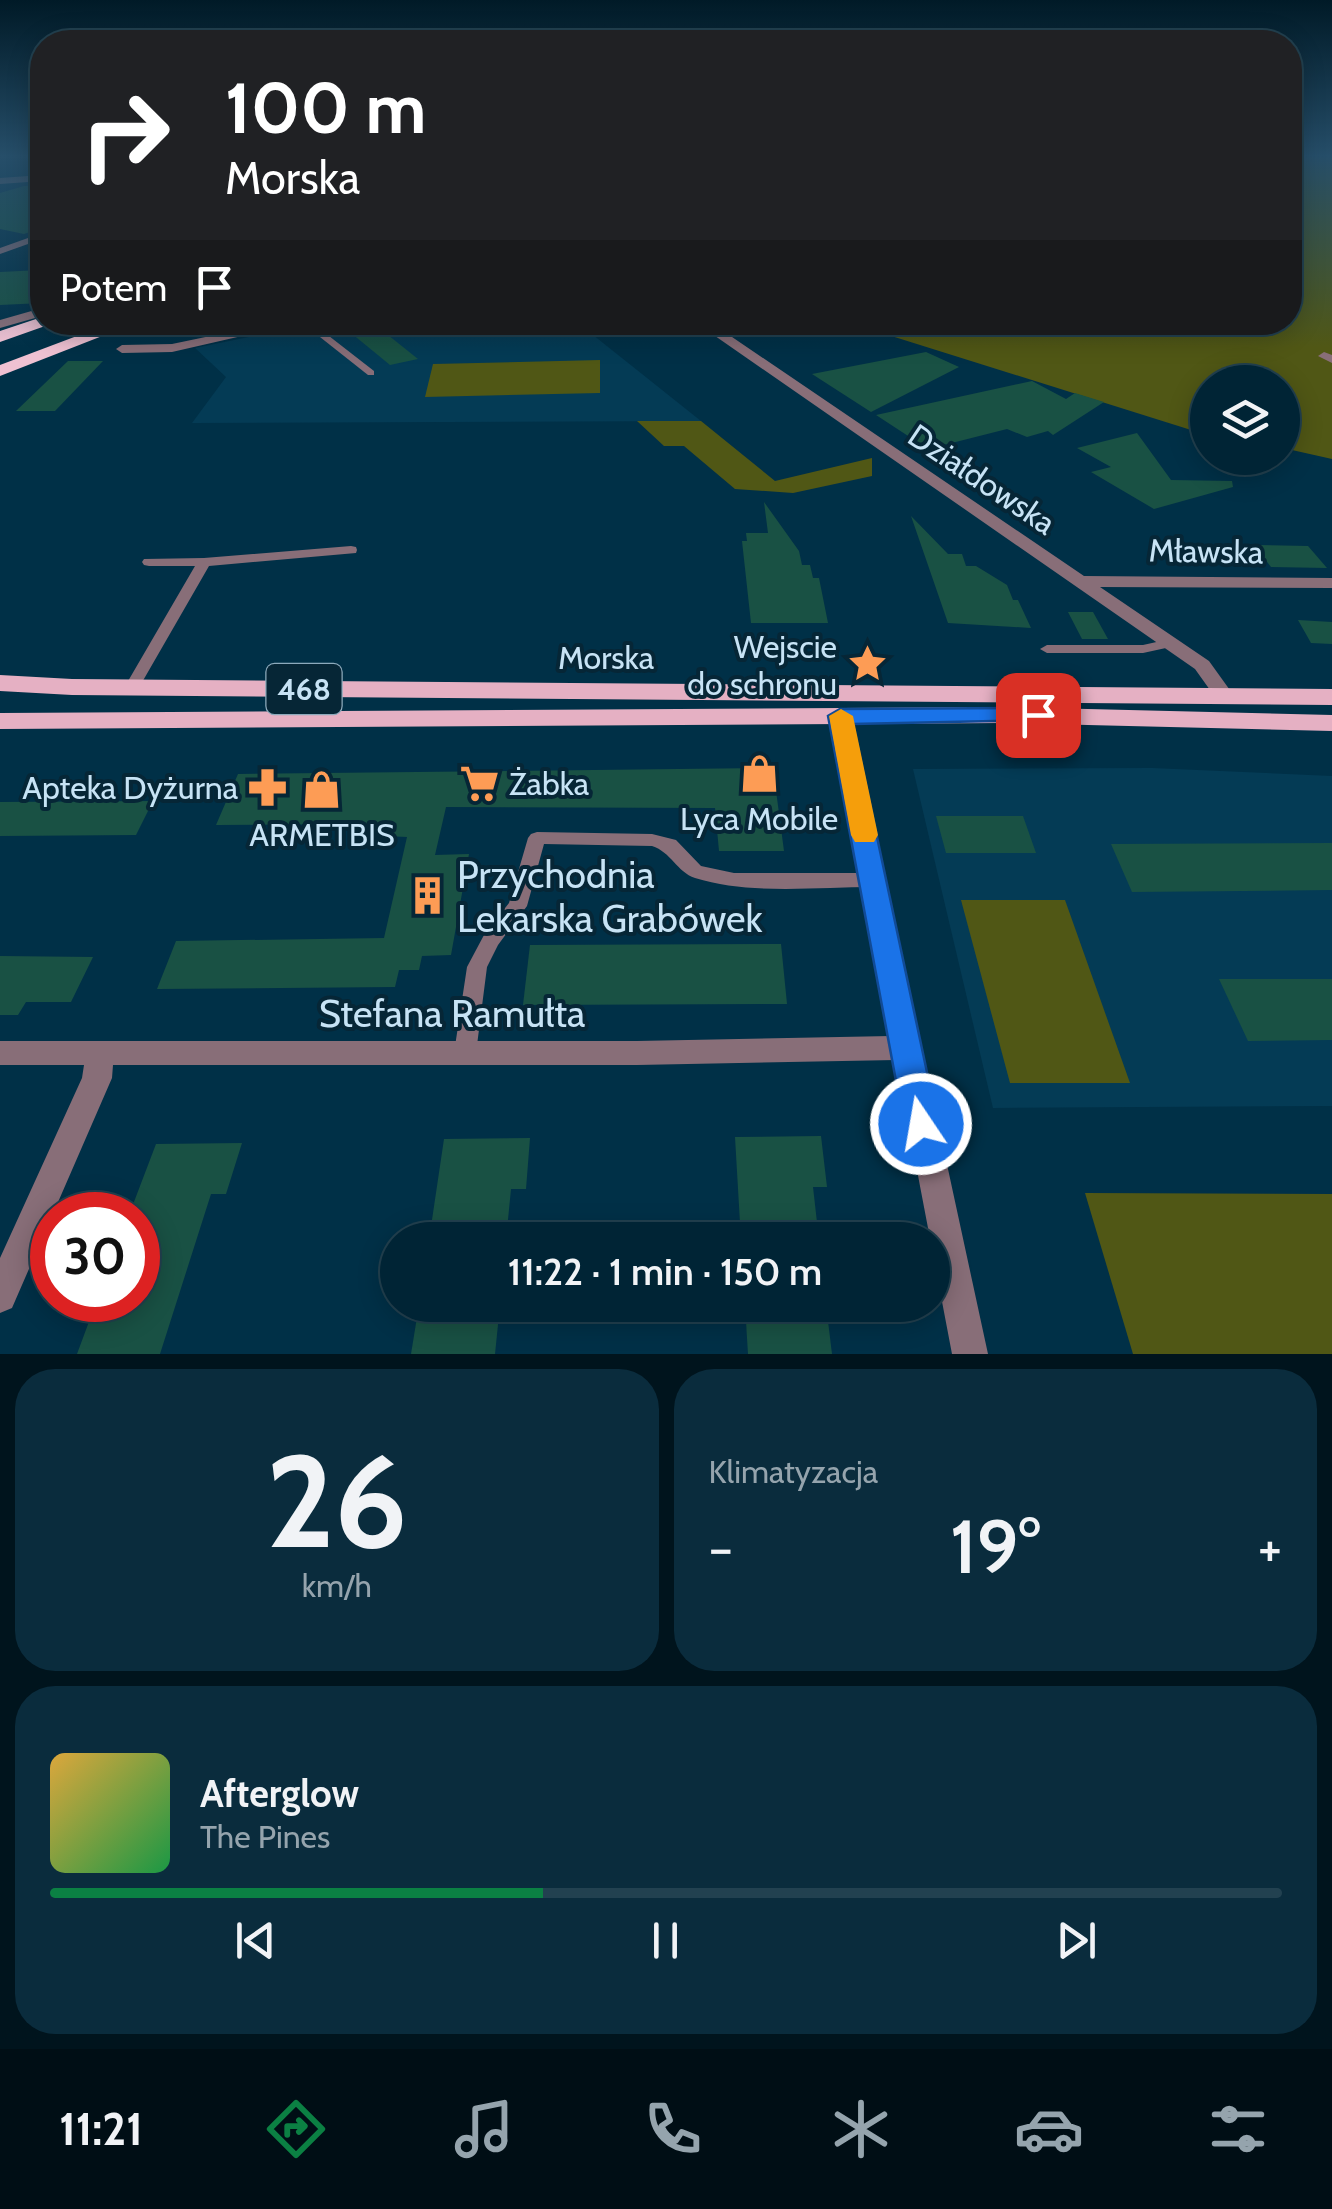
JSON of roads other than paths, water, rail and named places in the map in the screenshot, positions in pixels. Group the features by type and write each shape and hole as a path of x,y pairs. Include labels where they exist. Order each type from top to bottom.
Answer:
{"highway":[{"path":"0,338 30,327"},
{"path":"0,351 42,335"},
{"path":"0,360 68,335"},
{"path":"0,371 96,335"}],"main road":[{"name":"Morska","path":"0,682 132,688 1332,696"},
{"name":"Morska","path":"0,721 1142,716 1332,723"}],"street":[{"path":"0,251 30,241"},
{"path":"13,247 30,249"},
{"path":"0,324 30,315"},
{"path":"122,349 172,348 234,335"},
{"name":"Działdowska","path":"720,335 1170,643 1202,666 1222,693"},
{"name":"Mławska","path":"1079,581 1332,584"},
{"path":"840,716 970,1354"},
{"name":"Stefana Ramułta","path":"0,1053 905,1048"},
{"path":"0,1296 97,1078 100,1054"}],"lane":[{"path":"323,335 371,373"},
{"path":"149,562 204,562 352,550"},
{"path":"132,688 204,562"},
{"path":"1046,649 1143,649 1170,643"},
{"path":"465,1053 476,966 518,906 537,838 652,840 670,846 695,871 734,880 873,880"}],"place":[{"name":"Wejscie do schronu","path":"867,664"},
{"name":"Lyca Mobile","path":"759,773"},
{"name":"Żabka","path":"479,783"},
{"name":"Apteka Dyżurna","path":"268,787"},
{"name":"ARMETBIS","path":"322,789"},
{"name":"Przychodnia Lekarska Grabówek","path":"427,896"}]}
